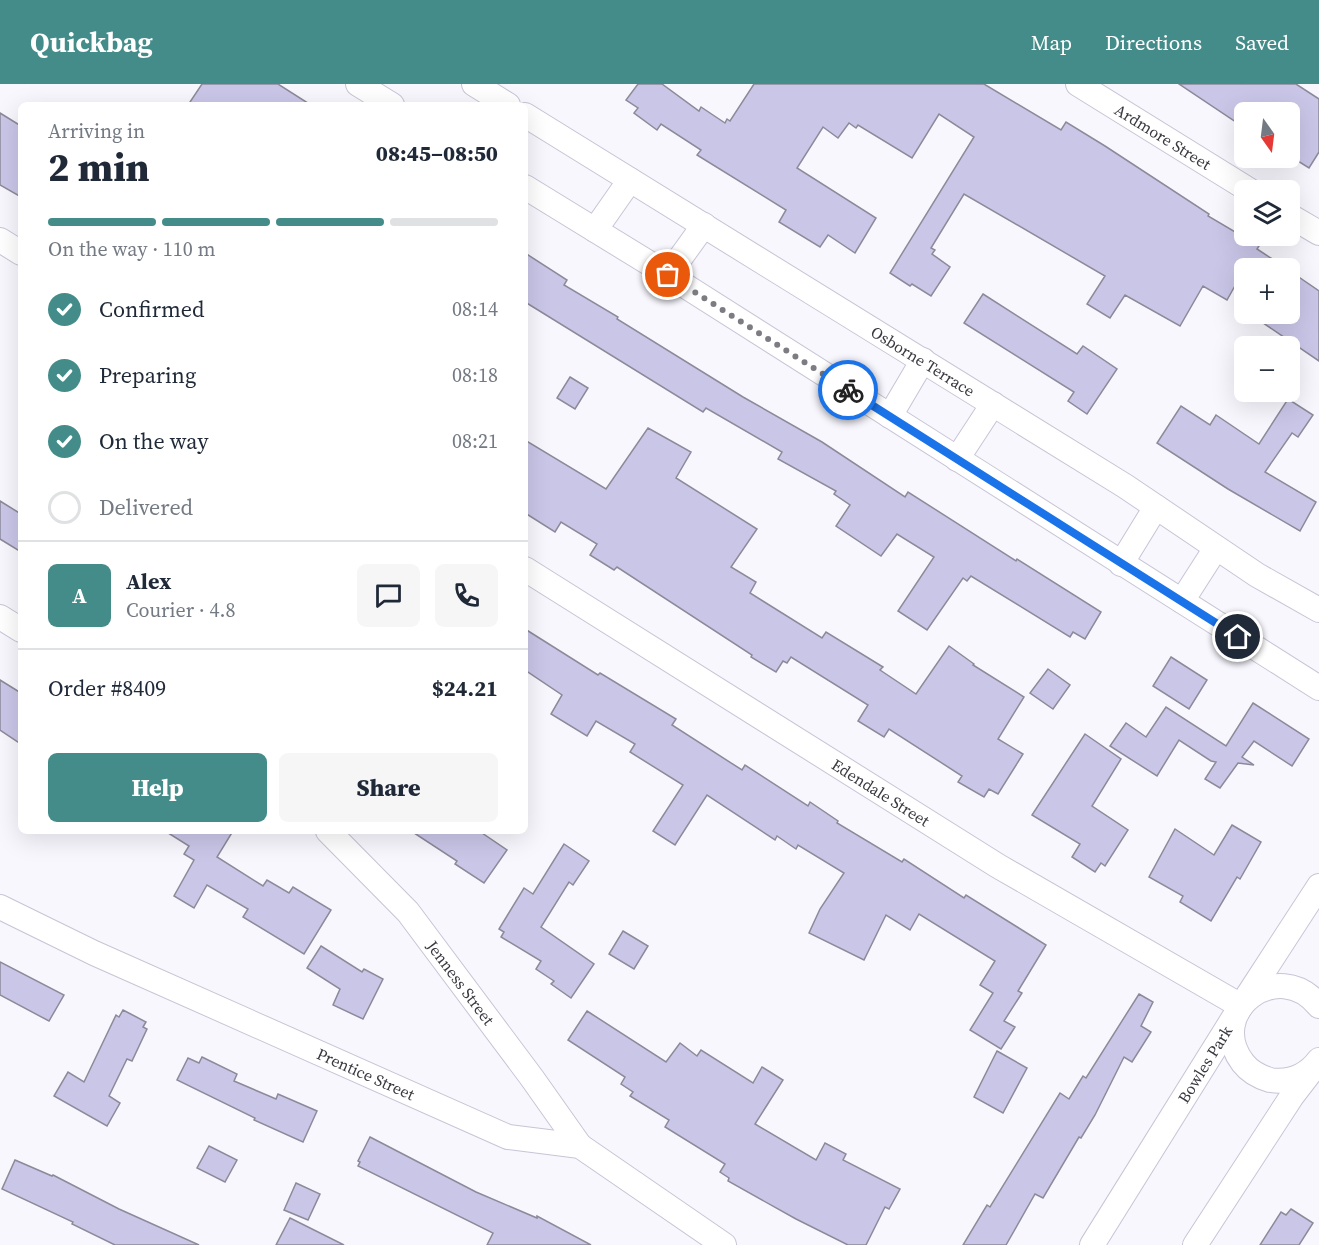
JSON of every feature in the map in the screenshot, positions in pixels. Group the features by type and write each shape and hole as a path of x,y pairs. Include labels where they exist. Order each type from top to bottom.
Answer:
{"street":[{"path":"474,84 503,102"},
{"name":"Ardmore Street","path":"1078,84 1234,181"},
{"path":"365,86 388,102"},
{"name":"Osborne Terrace","path":"528,117 923,360 1156,507 1257,575 1319,610"},
{"path":"595,230 630,180"},
{"path":"528,189 668,275 1319,688"},
{"path":"1300,222 1319,233"},
{"path":"668,275 704,225"},
{"path":"0,240 18,251"},
{"path":"890,416 923,360"},
{"path":"957,459 993,404"},
{"path":"1121,564 1156,507"},
{"path":"1182,601 1216,548"},
{"name":"Edendale Street","path":"528,571 998,866 1241,1006"},
{"path":"0,616 18,628"},
{"name":"Jenness Street","path":"331,834 408,912 580,1146"},
{"name":"Bowles Park","path":"1092,1245 1319,886"},
{"name":"Prentice Street","path":"0,907 94,953 508,1137 580,1146 724,1245"},
{"path":"1319,1006 1312,997 1299,989 1282,985 1267,987 1252,994 1241,1006 1233,1021 1232,1039 1237,1055 1248,1069 1262,1078 1279,1081 1296,1078 1311,1070 1319,1060"},
{"path":"1195,1245 1292,1096 1319,1060"}],"building":[{"path":"202,84 278,84 306,102 190,102"},
{"path":"638,84 662,84 699,111 701,107 725,123 727,119 730,121 754,84 984,84 1061,130 1066,122 1234,231 1234,246 1259,246 1257,249 1271,258 1234,258 1234,288 1227,300 1203,286 1180,326 1125,295 1110,318 1087,304 1105,276 964,194 931,248 935,250 932,254 950,267 931,296 890,273 974,137 939,114 912,158 858,125 856,128 849,123 838,138 823,127 797,168 876,218 855,253 828,235 820,247 779,222 786,210 697,155 701,150 661,124 657,130 634,113 638,108 626,100"},
{"path":"1179,84 1296,84 1319,99 1319,152 1309,168 1300,162 1300,102 1234,102 1234,121"},
{"path":"0,113 18,124 18,195 0,185"},
{"path":"528,255 567,280 564,285 618,317 617,319 743,397 822,442 905,497 908,492 1101,612 1085,639 1073,632 1070,637 971,576 967,581 963,578 927,630 898,611 934,557 897,534 881,556 836,526 850,505 834,494 836,491 778,459 782,452 706,408 703,412 528,304"},
{"path":"1300,278 1319,291 1319,361 1300,348 1300,336 1282,336 1265,324 1300,324"},
{"path":"983,294 1077,354 1083,346 1117,369 1087,414 1068,401 1074,392 964,323"},
{"path":"570,377 588,388 575,409 557,398"},
{"path":"1286,402 1293,402 1313,415 1298,437 1292,433 1265,472 1316,502 1300,531 1228,489 1157,443 1181,406 1210,425 1216,415 1259,444"},
{"path":"648,428 691,452 676,478 757,529 731,567 756,582 750,593 822,638 826,632 883,667 880,670 916,694 949,646 973,665 1024,697 998,739 1023,754 998,794 989,789 984,797 958,782 962,776 889,729 884,737 858,721 868,705 791,657 787,663 783,661 776,672 617,567 614,570 590,555 597,544 561,522 555,532 528,515 528,442 606,489"},
{"path":"0,501 18,512 18,550 0,539"},
{"path":"528,631 598,675 600,673 676,719 672,725 742,770 745,765 808,806 810,802 838,821 837,823 902,862 904,859 964,898 966,895 1046,945 1018,991 1022,993 1004,1021 1015,1027 1001,1049 970,1030 993,993 980,985 995,961 919,914 910,930 886,915 864,960 809,933 820,909 844,873 798,845 796,849 777,836 775,840 707,795 675,845 653,831 683,785 630,752 635,744 596,721 587,736 551,714 562,695 528,672"},
{"path":"1171,657 1207,680 1189,709 1153,686"},
{"path":"1048,669 1070,685 1053,709 1030,693"},
{"path":"0,680 18,691 18,742 0,730"},
{"path":"1253,703 1309,739 1292,766 1254,741 1242,757 1254,765 1238,763 1220,788 1205,779 1216,762 1179,740 1157,776 1110,746 1126,723 1146,737 1166,707 1226,746"},
{"path":"1085,734 1121,759 1092,806 1128,830 1105,866 1101,863 1095,872 1072,857 1080,844 1032,815"},
{"path":"1232,825 1261,842 1240,879 1237,877 1211,921 1180,902 1183,896 1149,877 1175,829 1214,855"},
{"path":"170,834 231,834 217,857 263,886 267,880 289,893 293,887 331,910 304,954 243,917 248,909 207,885 194,908 174,896 194,860 184,854 189,846"},
{"path":"416,834 483,834 507,850 484,883 455,864 457,861"},
{"path":"564,844 589,861 573,885 569,882 541,927 594,964 571,998 551,984 554,981 536,969 541,961 501,937 504,932 499,929 524,888 533,894"},
{"path":"623,931 648,946 634,969 609,954"},
{"path":"321,946 362,972 364,969 383,979 363,1019 333,1005 340,989 307,968"},
{"path":"0,962 64,995 49,1021 0,995"},
{"path":"1139,994 1153,1002 1141,1026 1151,1032 1132,1062 1124,1057 1095,1115 1081,1138 1079,1137 1043,1198 1035,1194 1006,1245 963,1245 987,1205 990,1207 1060,1093 1069,1099 1083,1076 1086,1078"},
{"path":"123,1010 146,1022 143,1027 147,1029 132,1061 127,1059 109,1096 120,1103 107,1126 54,1096 68,1072 84,1082 116,1015 119,1017"},
{"path":"587,1011 666,1062 680,1043 697,1056 701,1050 753,1083 762,1067 783,1080 755,1124 816,1160 825,1143 846,1154 843,1160 900,1189 889,1209 885,1207 866,1245 848,1245 728,1181 729,1178 720,1172 725,1164 665,1127 669,1120 630,1096 633,1092 621,1084 625,1077 568,1040"},
{"path":"997,1051 1027,1068 1003,1113 974,1097"},
{"path":"202,1057 237,1074 234,1081 276,1099 278,1094 317,1111 303,1142 254,1120 255,1118 177,1080 188,1058 199,1063"},
{"path":"370,1137 476,1192 537,1218 537,1216 591,1245 487,1245 493,1233 358,1166 360,1162 358,1161"},
{"path":"209,1146 237,1160 225,1182 197,1168"},
{"path":"15,1160 53,1175 119,1209 199,1245 115,1245 72,1224 73,1222 2,1189"},
{"path":"296,1183 320,1194 308,1220 284,1210"},
{"path":"1291,1209 1313,1223 1299,1245 1260,1245 1281,1212 1286,1215"},
{"path":"290,1218 344,1245 276,1245"}],"way so far":[{"path":"668,275 848,390"}],"route":[{"path":"848,390 1238,637"}]}
